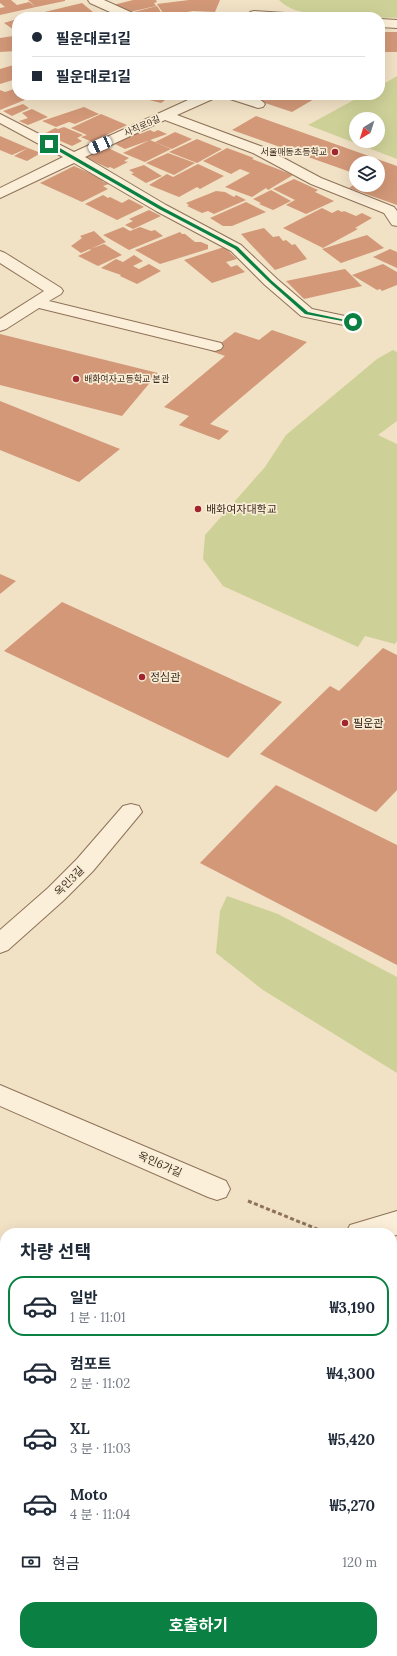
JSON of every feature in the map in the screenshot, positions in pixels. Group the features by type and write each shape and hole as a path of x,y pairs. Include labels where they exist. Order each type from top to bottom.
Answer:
{"street":[{"path":"94,0 120,12"},
{"path":"253,0 254,12"},
{"path":"385,23 397,24"},
{"name":"사직로9길","path":"0,194 74,157 200,100"},
{"path":"248,100 258,104"},
{"path":"166,116 258,150 316,180 389,210 397,222"},
{"path":"0,118 74,157 161,208 236,248 271,282 307,313 352,321"},
{"path":"0,256 55,291 0,326"},
{"path":"36,303 215,346"},
{"name":"옥인3길","path":"0,944 56,894 85,865 131,812"},
{"name":"옥인6가길","path":"4,1102 217,1189"},
{"path":"378,1228 397,1223"}],"path":[{"path":"217,1189 314,1228"}],"green space":[{"path":"279,0 397,0 397,18 385,18 385,12 302,12 289,7"},
{"path":"397,76 397,159 368,148 385,148 385,112 349,112 349,141 308,125 354,100 385,100 385,83"},
{"path":"393,350 397,352 397,421 378,435 397,444 397,641 395,644 365,636 358,647 223,586 203,559 205,535 265,467 286,435 377,359"},
{"path":"227,896 278,914 397,977 397,1073 263,990 216,953 220,911"}],"building":[{"path":"0,0 11,0 17,5 29,2 36,7 0,15 0,8 5,7 0,3"},
{"path":"28,0 65,0 65,1 36,7"},
{"path":"133,0 156,0 157,2 154,3 156,6 130,12 113,5"},
{"path":"189,0 220,0 215,12 162,12 157,4"},
{"path":"82,3 93,12 45,12"},
{"path":"157,6 161,12 134,12"},
{"path":"12,21 12,29 4,23"},
{"path":"385,32 397,32 397,52 385,52"},
{"path":"12,36 12,51 0,52 0,38"},
{"path":"12,65 12,80 0,84 0,69"},
{"path":"0,90 5,92 12,90 12,100 25,100 0,110"},
{"path":"149,100 165,100 161,103"},
{"path":"261,100 312,100 292,112 259,101"},
{"path":"23,104 29,108 12,116 3,111"},
{"path":"84,107 99,114 75,124 69,122 56,127 42,121"},
{"path":"32,109 48,117 28,125 19,121 28,118 22,113"},
{"path":"101,114 127,125 92,142 81,137 87,135 71,128"},
{"path":"256,116 369,156 349,156 349,172 232,130"},
{"path":"64,127 83,135 77,138 82,141 72,146 44,134 55,128 58,129"},
{"path":"150,130 154,132 158,130 167,134 125,149 113,143 138,133 140,134"},
{"path":"175,132 192,139 172,149 155,142"},
{"path":"0,136 28,148 12,155 0,150"},
{"path":"197,139 222,149 197,163 169,152"},
{"path":"150,140 171,149 145,162 123,153"},
{"path":"104,146 129,158 124,161 128,162 114,169 110,167 108,168 83,156"},
{"path":"28,148 41,153 27,161 14,156"},
{"path":"227,148 293,175 268,190 266,188 252,197 225,187 250,173 240,169 231,174 203,161"},
{"path":"168,153 195,163 174,175 146,163"},
{"path":"385,162 397,166 397,205 360,192 385,192"},
{"path":"198,164 224,176 200,189 197,187 179,197 149,185 167,174 173,177"},
{"path":"144,165 162,176 146,183 131,174 134,173 129,170"},
{"path":"74,166 105,180 102,181 109,184 103,186 108,189 82,202 40,183"},
{"path":"294,179 318,190 315,192 334,201 306,214 286,205 295,200 273,189"},
{"path":"271,190 291,201 273,210 259,204 261,203 253,199"},
{"path":"216,191 225,192 234,197 236,195 246,200 214,214 208,211 202,213 187,206 189,205 186,203"},
{"path":"103,195 122,203 129,199 144,207 117,220 85,204"},
{"path":"246,202 266,212 232,226 223,226 210,218"},
{"path":"322,208 332,213 338,210 356,216 362,213 372,218 355,228 358,229 323,248 283,228"},
{"path":"149,210 161,216 133,229 125,225 133,221 129,219"},
{"path":"123,227 130,231 140,227 151,231 155,230 163,236 129,250 103,235"},
{"path":"264,228 273,237 279,236 283,241 286,240 292,245 295,244 307,259 275,270 241,234"},
{"path":"94,231 106,242 81,253 71,246 82,238 80,236"},
{"path":"180,232 195,242 201,242 208,245 208,249 160,264 135,250"},
{"path":"367,235 384,248 341,263 322,249"},
{"path":"104,244 122,255 98,266 78,256 91,250 90,249"},
{"path":"224,247 237,259 226,262 231,267 237,265 245,272 212,283 184,260"},
{"path":"390,249 397,252 397,268 373,257"},
{"path":"134,255 143,261 133,266 139,269 149,264 161,271 137,284 120,276 121,275 101,268 116,259 123,262"},
{"path":"383,264 397,272 397,285 382,291 380,289 377,290 352,275"},
{"path":"345,269 362,286 304,299 286,281"},
{"path":"272,330 307,342 210,424 229,431 219,440 179,425 189,416 164,407 225,356 211,351 235,332 259,340"},
{"name":"배화여자고등학교 본관","path":"0,334 158,373 122,416 0,385"},
{"path":"0,401 120,449 79,482 0,450"},
{"path":"0,574 16,581 0,594"},
{"name":"정심관","path":"62,602 282,702 228,758 4,651"},
{"name":"필운관","path":"383,648 397,655 397,790 376,812 260,754 330,686 339,691"},
{"path":"276,785 397,845 397,965 200,863"}],"place":[{"name":"서울매동초등학교","path":"335,152"},
{"name":"배화여자고등학교 본관","path":"76,379"},
{"name":"배화여자대학교","path":"198,509"},
{"name":"정심관","path":"142,677"},
{"name":"필운관","path":"345,723"}],"route":[{"path":"49,144 161,208 236,248 271,282 307,313 353,322"}]}
